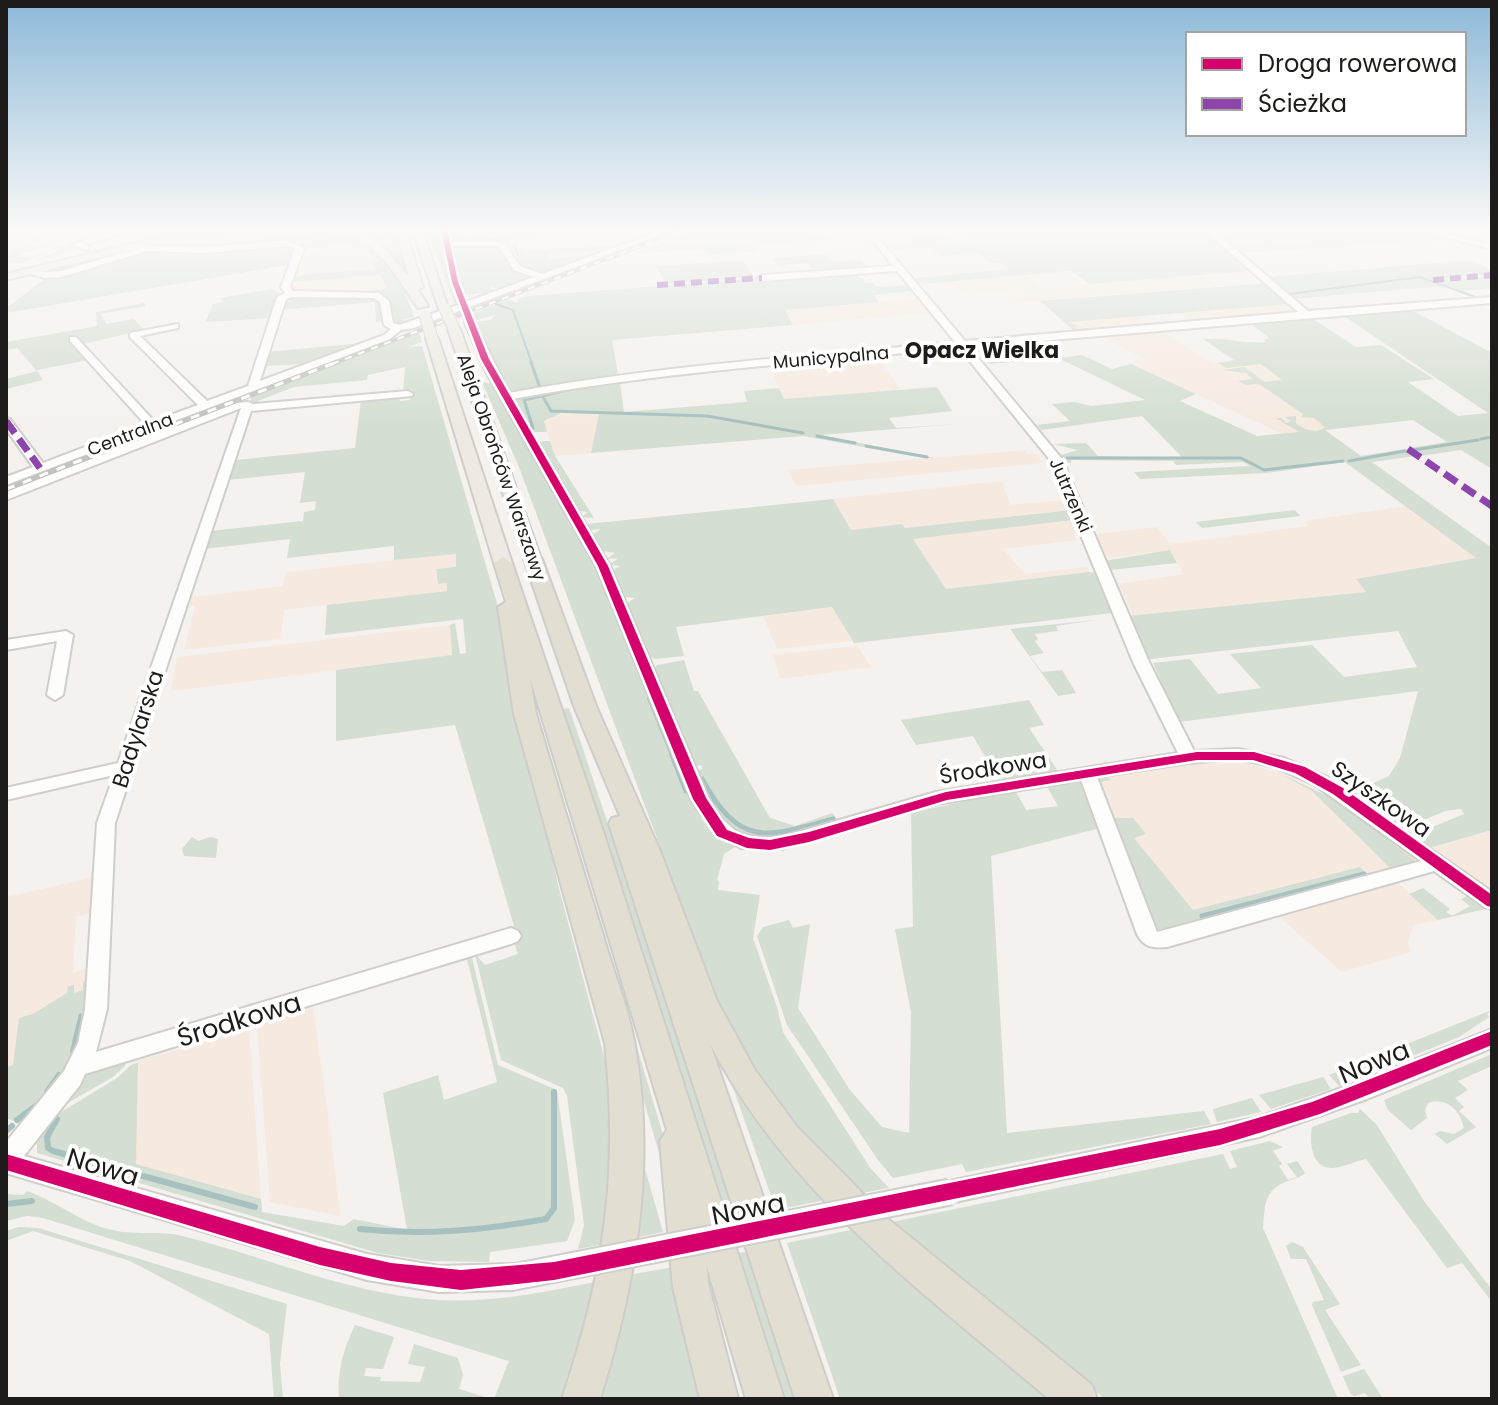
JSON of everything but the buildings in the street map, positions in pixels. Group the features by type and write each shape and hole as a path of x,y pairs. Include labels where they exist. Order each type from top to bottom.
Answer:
{"highway":[{"name":"Aleja Obrońców Warszawy","path":"533,559 586,709"},
{"name":"Aleja Obrońców Warszawy","path":"503,563 671,1091"},
{"path":"503,563 525,714 620,1043 625,1082 628,1136 625,1234 617,1282 581,1399"},
{"path":"586,709 631,854 814,1399"},
{"path":"586,709 647,851 703,1003 730,1056 763,1107 806,1160 876,1231 1078,1399"},
{"path":"671,1091 689,1276 719,1399"},
{"path":"671,1091 765,1399"}],"main road":[{"path":"415,295 424,311"},
{"name":"Aleja Obrońców Warszawy","path":"419,295 503,563"},
{"name":"Aleja Obrońców Warszawy","path":"440,295 533,559"}],"street":[{"path":"253,386 279,299 289,295"},
{"path":"315,295 378,296 384,301 389,325 398,328"},
{"name":"Środkowa","path":"460,295 491,372 603,566 700,799 716,827 731,838 757,845 809,837 928,800 1188,757"},
{"name":"Centralna","path":"6,481 392,335 398,328 494,295"},
{"name":"Jutrzenki","path":"922,295 1056,459 1141,662 1188,757"},
{"path":"1283,295 1307,315"},
{"name":"Municypalna","path":"505,397 592,381 683,370 1492,300"},
{"path":"175,326 133,335 204,405"},
{"path":"73,339 152,425"},
{"path":"247,406 408,394"},
{"name":"Centralna","path":"6,496 247,406"},
{"name":"Badylarska","path":"79,1066 91,1038 96,1009 105,828 247,406"},
{"path":"6,421 40,468"},
{"path":"6,645 66,635 55,695"},
{"name":"Szyszkowa","path":"1188,757 1238,754 1265,758 1300,770 1338,791 1492,902"},
{"path":"6,794 126,767"},
{"path":"1087,773 1147,934 1153,940 1167,939 1438,863"},
{"name":"Środkowa","path":"79,1066 511,936"},
{"name":"Nowa","path":"6,1161 367,1267 439,1279 514,1277 950,1192 1259,1127 1359,1092 1492,1038"},
{"path":"6,1161 79,1066"}],"shaded area":[{"path":"24,295 114,295 6,313 6,308"},
{"path":"240,295 282,295 271,318 205,322 213,304 223,302 220,298"},
{"path":"371,295 405,295 414,317 399,320 416,322 392,324 387,298"},
{"path":"451,295 457,295 459,303 454,303"},
{"path":"874,295 879,302 785,310 793,325 612,340 618,374 508,391 489,358 474,322 491,320 495,315 474,321 471,314 509,299 516,303 520,298 878,295"},
{"path":"1009,295 1113,295 1018,303"},
{"path":"1122,295 1280,295 1289,304 1069,322 1078,326 1075,327 1078,330 1088,331 1077,333 1040,301"},
{"path":"1288,295 1344,295 1293,299"},
{"path":"358,296 378,300 382,322 376,322 375,302 280,310 278,320 282,321 276,320 280,303 294,301 282,299 285,297"},
{"path":"919,299 928,309 926,312 932,313 793,325 784,310"},
{"path":"1290,302 1302,312 1195,323 1179,312"},
{"path":"144,303 146,306 101,314 106,324 134,319 144,330 83,344 105,369 88,360 37,370 43,380 6,389 6,379 37,371 17,348 6,350 6,342 97,326 96,312"},
{"path":"1410,309 1492,353 1492,469 1461,450 1420,456 1414,452 1411,453 1416,456 1372,462 1492,548 1492,830 1429,848 1414,837 1415,834 1464,814 1461,809 1445,811 1403,829 1352,793 1389,776 1400,758 1418,691 1179,722 1153,663 1190,659 1218,694 1261,688 1230,654 1312,645 1344,677 1417,667 1398,631 1151,659 1145,657 1128,616 1366,592 1356,579 1476,558 1345,462 1266,473 1140,479 1134,472 1250,466 1243,462 1176,465 1173,461 1071,460 1071,463 1066,463 1061,455 1078,450 1053,444 1086,443 1098,456 1183,458 1142,416 1041,430 1037,425 1070,421 1052,404 1074,402 1091,406 1145,400 1058,358 990,364 972,346 1024,341 1057,358 1082,355 1112,369 1131,364 1196,394 1180,401 1257,436 1299,432 1276,418 1286,423 1291,421 1285,417 1296,416 1296,423 1310,430 1325,427 1314,418 1301,417 1303,414 1259,384 1246,385 1238,381 1253,379 1246,373 1222,370 1244,367 1265,382 1282,380 1261,364 1226,368 1218,363 1234,360 1203,339 1266,342 1264,340 1269,338 1246,320 1310,317 1356,347 1381,345 1434,379 1408,382 1458,416 1488,413 1341,314","holes":["1413,420 1447,442 1361,456 1325,430"]},
{"path":"1136,315 1151,327 1077,333 1063,321"},
{"path":"1156,328 1212,363 1234,361 1203,339 1229,337 1344,428 1283,434 1131,364 1145,359 1096,334"},
{"path":"419,332 422,342 408,347 422,346 503,624 558,885 611,1087 610,1243 578,1249 584,1225 567,1096 563,1088 501,1060 475,954 485,965 518,954 509,928 514,926 455,725 336,741 336,670 452,655 450,625 455,623 460,654 466,653 463,619 325,635 327,605 447,591 447,583 438,584 436,569 456,567 456,554 394,560 394,546 287,558 290,539 204,549 211,531 303,521 304,512 315,510 316,501 300,503 305,472 228,480 235,460 355,448 361,400 399,397 400,401 410,400 412,389 403,393 405,367 368,375 367,380 294,387 258,401 260,404 250,402 252,396"},
{"path":"363,343 307,364 262,366 266,352"},
{"path":"876,355 901,390 784,399 769,365"},
{"path":"642,380 620,383 624,412 747,402 744,391 779,388 784,399 937,387 952,411 889,418 896,428 957,424 820,435 934,458 803,436 591,453 599,414 561,413 544,421 547,432 532,432 511,401 520,396"},
{"path":"482,382 490,383 593,557 702,820 716,838 735,847 724,854 717,880 718,890 760,895 753,938 783,1032 871,1169 889,1188 857,1194 812,1148 760,1079 720,1008 519,467"},
{"path":"561,413 599,414 591,453 555,456 544,421"},
{"path":"550,441 555,456 594,518 582,517 588,512 579,511 538,443"},
{"path":"1026,450 1028,454 1038,454 1042,463 796,486 788,470"},
{"path":"1002,481 1010,505 1063,500 1067,510 905,528 901,524 851,530 833,499"},
{"path":"833,499 851,530 902,524 905,528 1072,510 1073,520 913,539 946,589 1089,572 1095,573 1112,613 854,643 832,607 676,627 684,656 655,659 648,657 626,604 635,598 623,597 612,570 621,566 609,565 618,558 607,559 615,553 603,551 593,534 601,529 590,530 587,524"},
{"path":"1406,506 1477,559 1356,580 1367,592 1133,616 1119,584 1184,574 1170,550 1108,558 1097,540 1097,534 1157,527 1170,544 1308,526 1305,521"},
{"path":"1295,510 1300,516 1202,528 1196,522"},
{"path":"1073,520 1079,532 1074,534 1077,540 1003,549 1025,574 1087,567 1089,572 946,590 913,538"},
{"path":"1170,550 1177,563 1110,570 1104,561"},
{"path":"456,553 456,567 448,583 448,591 284,610 281,639 184,650 195,607 190,604 192,597 282,586 287,572"},
{"path":"833,607 852,641 777,649 763,616"},
{"path":"1096,620 1056,626 1058,631 1035,634 1038,639 1035,641 1044,653 1030,656 1042,672 1062,670 1076,693 1058,696 1010,629"},
{"path":"450,625 453,655 171,691 177,657"},
{"path":"857,646 871,667 780,679 773,655"},
{"path":"684,660 694,691 698,691 770,818 795,826 832,813 840,822 769,837 751,836 736,830 722,818 708,799 695,771 702,769 701,765 693,767 653,671 657,665"},
{"path":"525,671 669,1155 671,1194 523,687"},
{"path":"1029,700 1044,725 1029,728 1058,771 999,780 973,736 916,745 901,720"},
{"path":"569,708 739,1217 728,1219 563,709"},
{"path":"1246,763 1293,778 1414,857 1421,865 1157,930 1096,780 1192,764"},
{"path":"1273,770 1336,800 1421,865 1394,872 1312,791"},
{"path":"1108,777 1111,780 1101,782 1114,818 1133,818 1146,834 1134,838 1193,910 1360,867 1371,878 1168,932 1157,930 1148,923 1096,780"},
{"path":"1082,780 1104,827 991,856 1007,1133 1204,1111 1211,1124 966,1172 962,1164 893,1178 787,1025 757,936 763,927 789,920 793,928 810,924 798,1008 850,1090 882,1127 909,1133 911,1013 895,929 913,927 911,813 1015,790 1026,810 1058,806 1046,785"},
{"path":"1492,830 1492,888 1486,889 1429,848"},
{"path":"192,837 198,841 211,837 218,839 216,858 184,856 182,849"},
{"path":"95,877 93,912 76,917 73,972 90,968 89,1007 6,1074 6,897"},
{"path":"1398,883 1438,920 1413,925 1408,942 1411,952 1342,972 1277,915"},
{"path":"1423,888 1450,909 1446,912 1452,916 1470,906 1461,899 1467,896 1489,908 1438,920 1409,894"},
{"path":"471,954 498,1065 557,1090 575,1220 567,1241 490,1252 489,1262 429,1261 378,1253 37,1153 37,1139 58,1114 138,1062 136,1164 261,1199 262,1212 344,1226 354,1219 407,1230 383,1093 438,1075 444,1100 497,1082 467,959 464,958"},
{"path":"90,980 89,1007 72,1063 23,1124 6,1118 6,1067 13,1065 19,1018 33,1014 67,993 68,986 74,985 74,993 83,990 83,982"},
{"path":"313,1007 340,1216 270,1202 257,1026"},
{"path":"1492,1010 1487,1014 1489,1017 1459,1037 1339,1086 1329,1075"},
{"path":"249,1028 261,1199 135,1164 138,1062"},
{"path":"1492,1054 1492,1066 1458,1081 1468,1090 1455,1098 1464,1107 1459,1111 1476,1127 1447,1144 1435,1134 1440,1131 1454,1134 1464,1128 1460,1116 1447,1104 1428,1103 1425,1110 1427,1118 1411,1130 1388,1110 1384,1100"},
{"path":"126,1060 125,1066 113,1077 64,1105 85,1075"},
{"path":"1323,1077 1331,1089 1271,1109 1259,1095"},
{"path":"732,1078 825,1200 776,1210"},
{"path":"1252,1098 1261,1112 1217,1122 1213,1109"},
{"path":"1360,1109 1377,1125 1424,1201 1492,1290 1492,1302 1462,1263 1447,1268 1366,1159 1333,1168 1320,1164 1316,1159 1311,1139 1312,1127 1358,1113"},
{"path":"637,1141 663,1232 630,1239"},
{"path":"1270,1141 1283,1147 1273,1151 1288,1180 1297,1177 1287,1164 1297,1161 1305,1173 1299,1177 1280,1185 1270,1194 1265,1206 1263,1228 1338,1399 1105,1399 887,1223 1223,1154 1230,1169 1237,1167 1230,1151"},
{"path":"27,1191 110,1230 182,1236 340,1283 404,1296 457,1301 496,1299 594,1282 569,1399 494,1399 509,1361 43,1218 27,1216 6,1221 6,1194 23,1195"},
{"path":"19,1227 38,1228 287,1304 280,1363 283,1399 274,1399 269,1334 130,1261 33,1231 6,1241 6,1231"},
{"path":"856,1229 1046,1399 840,1399 787,1243"},
{"path":"1292,1242 1303,1247 1340,1304 1325,1310 1361,1365 1341,1372 1312,1305 1324,1300 1306,1259 1291,1259 1286,1246"},
{"path":"749,1251 796,1399 783,1399 739,1253"},
{"path":"673,1267 707,1399 590,1399 624,1276"},
{"path":"355,1325 394,1337 383,1369 366,1368 364,1376 381,1377 380,1381 420,1382 425,1367 408,1364 414,1344 458,1358 463,1375 459,1389 491,1399 339,1399 342,1361"},
{"path":"1364,1369 1383,1399 1370,1399 1365,1393 1354,1396 1350,1393 1343,1376"}],"waterway":[{"path":"1469,295 1481,299"},
{"path":"496,304 513,310 532,364"},
{"path":"531,362 540,388"},
{"path":"542,396 576,388"},
{"path":"533,428 524,400 542,396"},
{"path":"542,396 551,411 707,416 803,433"},
{"path":"817,436 855,443"},
{"path":"1481,439 1492,437"},
{"path":"1413,450 1478,440"},
{"path":"866,446 927,457"},
{"path":"1349,461 1405,451"},
{"path":"1067,458 1241,458 1264,470 1343,461"},
{"path":"649,698 673,757"},
{"path":"672,755 686,791"},
{"path":"702,779 729,817 742,827 756,832 772,833 833,819"},
{"path":"1202,916 1364,874"},
{"path":"75,1041 81,1016"},
{"path":"73,1052 76,1039"},
{"path":"47,1092 59,1075"},
{"path":"360,1229 453,1231 546,1219 554,1208 554,1092"},
{"path":"17,1120 36,1106"},
{"path":"57,1119 47,1137 48,1148 53,1151 255,1207"},
{"path":"6,1131 12,1126"},
{"path":"6,1204 32,1201"}],"railway":[{"path":"332,364 514,295"},
{"path":"6,489 337,362"}],"marked path":[{"path":"6,421 40,468"},
{"path":"1408,449 1492,506"}],"cycle path":[{"path":"460,295 485,359 603,566 700,799 722,833 747,843 770,845 809,837 946,796 1197,756 1254,756 1300,770 1338,791 1492,902"},
{"path":"6,1162 320,1256 391,1272 461,1280 554,1271 1220,1137 1314,1109 1492,1038"}],"district":[{"name":"Opacz Wielka","path":"982,350"}]}
